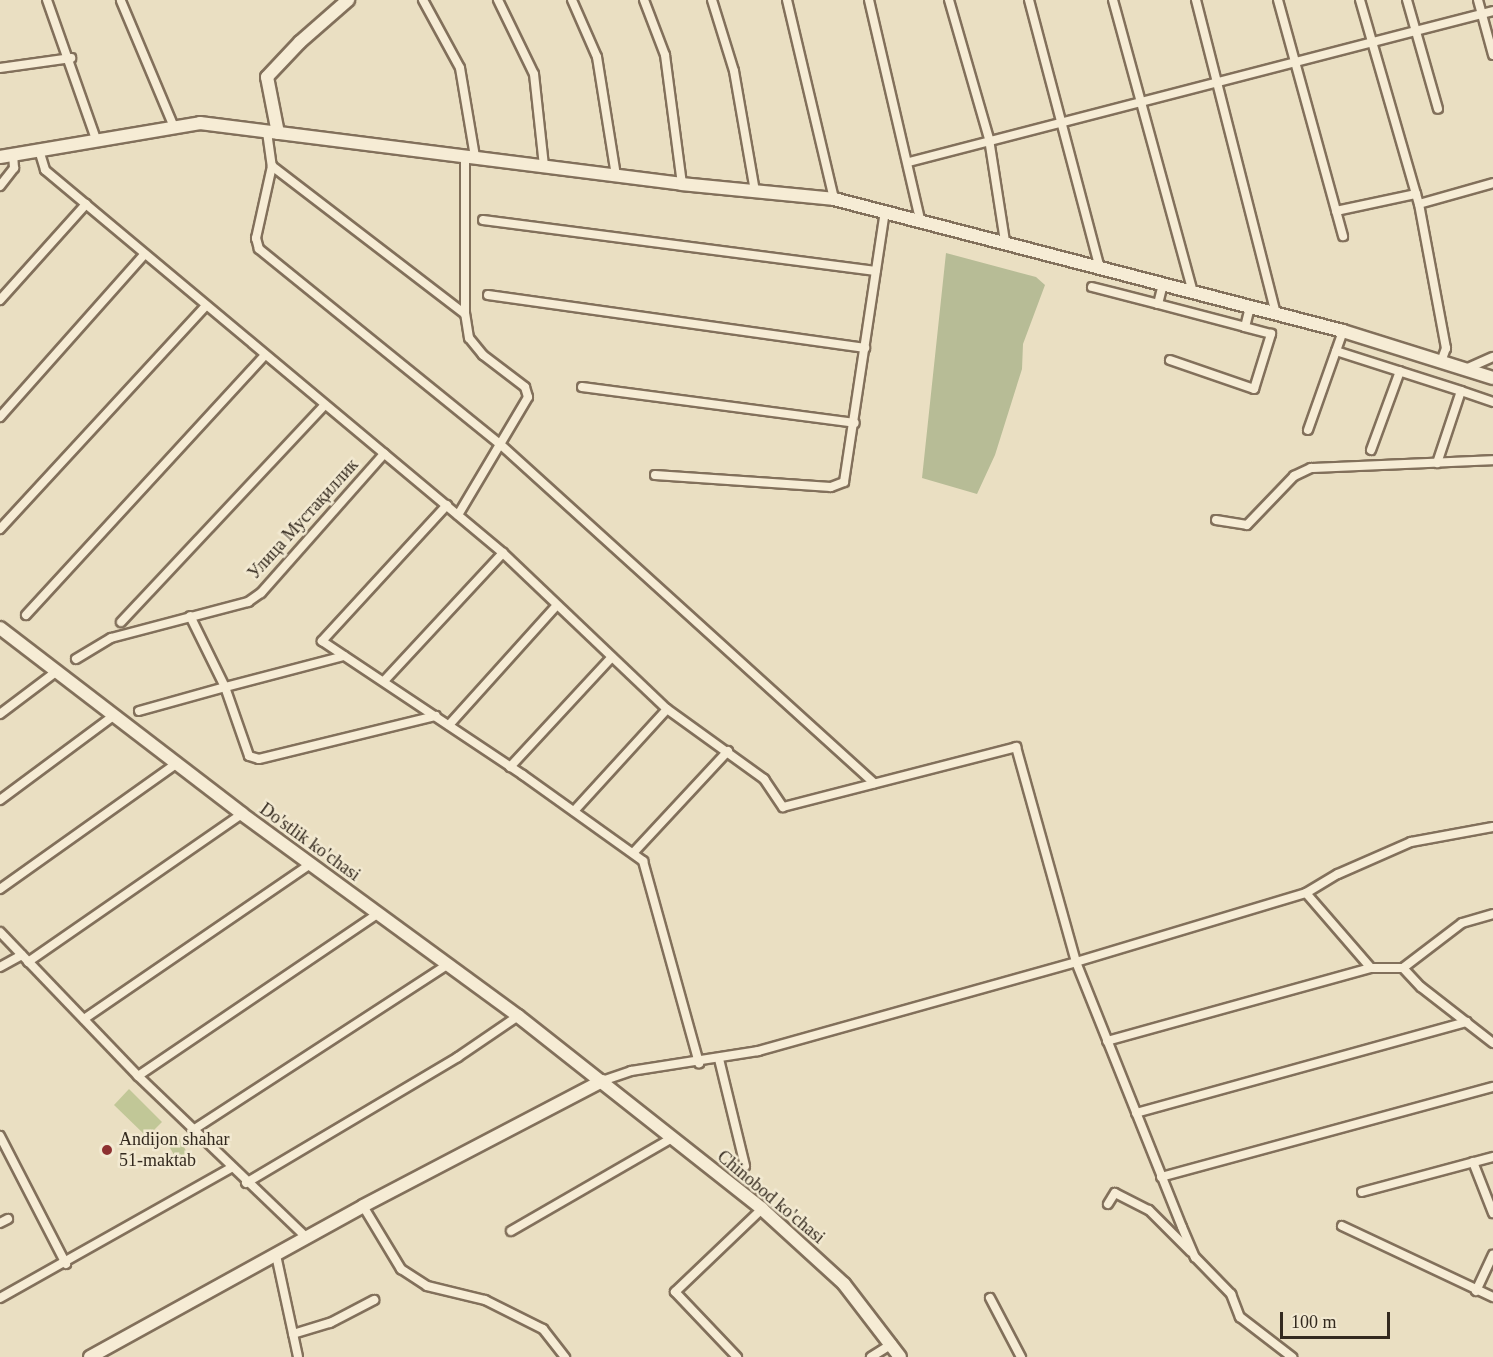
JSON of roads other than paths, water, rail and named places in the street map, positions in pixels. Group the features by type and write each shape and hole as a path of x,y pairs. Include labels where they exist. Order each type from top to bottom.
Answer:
{"street":[{"path":"47,0 71,58 96,139"},
{"path":"348,0 300,42 267,77 272,132 272,166 256,238 259,249 500,444 874,783"},
{"path":"423,0 460,68 470,157 465,314 469,338 483,354 525,387 528,397 458,515"},
{"path":"498,0 534,74 544,166"},
{"path":"572,0 597,57 616,176"},
{"path":"644,0 665,55 682,184"},
{"path":"712,0 734,71 755,191"},
{"path":"787,0 834,199"},
{"path":"869,0 909,162 920,220"},
{"path":"949,0 989,139 1005,241"},
{"path":"1029,0 1100,268"},
{"path":"1113,0 1193,292"},
{"path":"1196,0 1220,83 1276,314"},
{"path":"1278,0 1343,236"},
{"path":"1360,0 1419,204 1446,348 1442,359"},
{"path":"1407,0 1438,110"},
{"path":"1478,0 1493,55"},
{"path":"121,1 173,125"},
{"path":"909,162 989,139 1220,83 1415,29 1493,11"},
{"path":"0,68 71,58"},
{"path":"0,157 173,125 200,123 682,184 834,199 1005,241 1343,331 1442,359 1493,378"},
{"path":"39,150 45,170 264,356 503,553 667,709 764,779 780,804 787,808 1016,747 1076,962 1195,1257"},
{"path":"0,186 14,168 13,155"},
{"path":"272,166 465,314"},
{"path":"1419,204 1493,183"},
{"path":"1336,211 1416,194"},
{"path":"0,300 86,204"},
{"path":"655,475 831,487 844,482 855,423 885,211"},
{"path":"483,220 876,271"},
{"path":"0,417 144,255"},
{"path":"1158,304 1163,284"},
{"path":"1092,287 1271,334 1254,389 1170,360"},
{"path":"488,295 865,348"},
{"path":"0,530 206,306"},
{"path":"1245,327 1250,307"},
{"path":"1308,430 1343,331"},
{"path":"1336,351 1493,402"},
{"path":"26,615 264,356"},
{"path":"1468,368 1493,357"},
{"path":"1371,450 1400,370"},
{"path":"582,387 855,423"},
{"path":"1437,463 1461,391"},
{"path":"121,622 324,406"},
{"name":"Улица Мустақиллик","path":"76,659 111,638 248,602 261,592 384,454"},
{"path":"1216,520 1247,525 1303,470 1493,460"},
{"path":"447,505 322,638 324,644 384,681 634,852 649,873 699,1063"},
{"path":"384,681 503,553"},
{"path":"449,725 557,605"},
{"path":"190,616 225,687 249,756 254,760 436,716"},
{"name":"Do'stlik ko'chasi","path":"0,628 242,814 518,1016 602,1081"},
{"path":"139,711 344,656"},
{"path":"510,767 611,658"},
{"path":"0,714 57,671"},
{"path":"574,811 667,709"},
{"path":"0,800 113,716"},
{"path":"634,852 728,751"},
{"path":"0,889 176,764"},
{"path":"0,967 25,959 242,814"},
{"path":"90,1357 363,1206 602,1081 631,1071 719,1059 1076,962 1306,893 1338,874 1411,843 1493,827"},
{"path":"84,1020 310,864"},
{"path":"1306,893 1371,968"},
{"path":"138,1076 377,914"},
{"path":"1107,1041 1371,968 1403,968 1462,923 1493,914"},
{"path":"0,932 138,1076 246,1183 307,1238"},
{"path":"193,1130 447,965"},
{"path":"1403,968 1420,987 1493,1043"},
{"path":"246,1183 458,1057 518,1016"},
{"path":"1136,1113 1467,1022"},
{"path":"719,1059 744,1167"},
{"name":"Chinobod ko'chasi","path":"602,1081 762,1209 844,1284 900,1357"},
{"path":"1161,1177 1493,1087"},
{"path":"511,1231 672,1138"},
{"path":"1,1141 66,1264"},
{"path":"1362,1192 1493,1156"},
{"path":"1473,1162 1493,1213"},
{"path":"0,1298 66,1264 231,1168"},
{"path":"1108,1204 1115,1193 1149,1210 1231,1294 1240,1317 1292,1357"},
{"path":"363,1206 401,1269 427,1286 485,1300 543,1329 565,1357"},
{"path":"737,1357 675,1292 762,1209"},
{"path":"1342,1226 1476,1291 1493,1297"},
{"path":"276,1255 298,1357"},
{"path":"1476,1291 1493,1255"},
{"path":"990,1298 1021,1357"},
{"path":"293,1334 330,1323 374,1300"},
{"path":"871,1357 892,1344"}],"place":[{"name":"Andijon shahar 51-maktab","path":"107,1150"}]}
